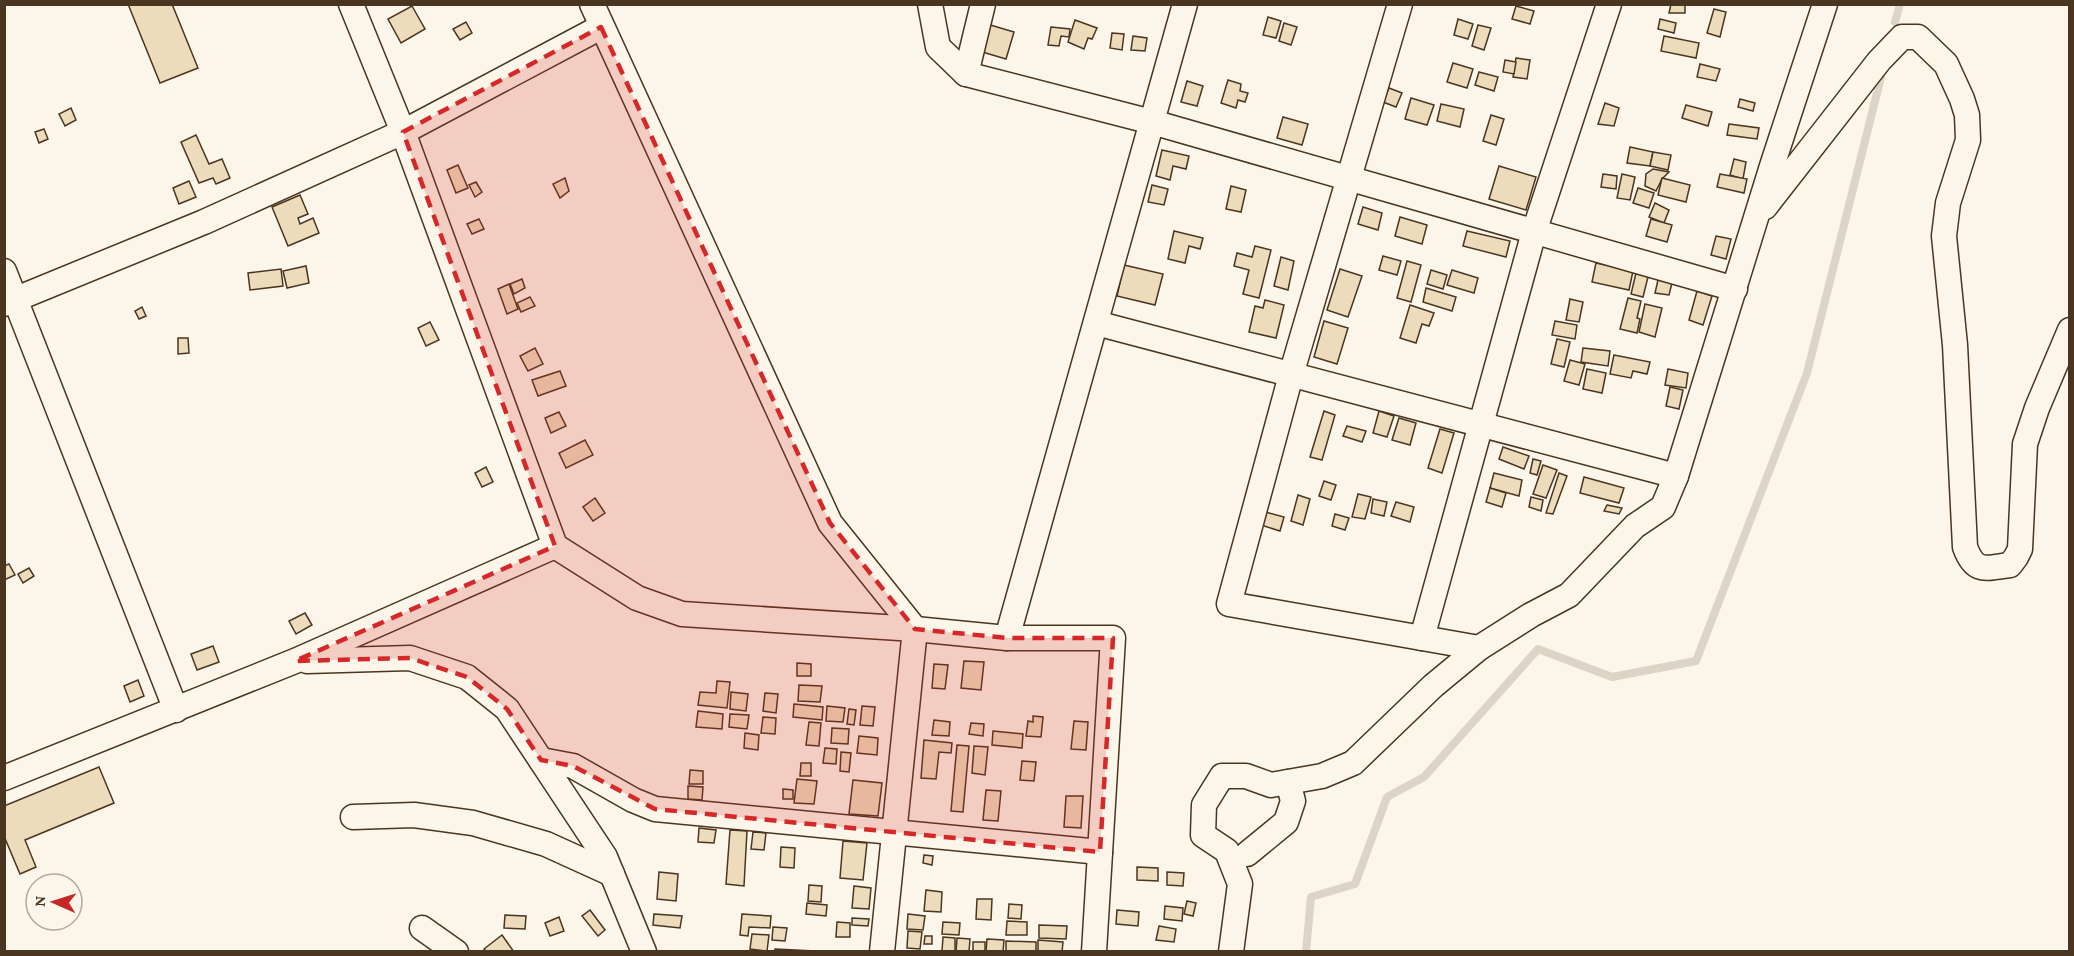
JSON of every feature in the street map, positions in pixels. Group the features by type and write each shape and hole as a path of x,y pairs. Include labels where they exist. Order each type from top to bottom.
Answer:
{"street":[{"path":"351,4 403,132 555,546 637,598 682,614 915,629 1007,638 1113,638 1094,951"},
{"path":"592,4 830,523 915,629 882,951"},
{"path":"930,4 938,47 966,74 1152,122 1735,289"},
{"path":"966,74 983,4"},
{"path":"1007,638 1185,4"},
{"path":"1400,4 1347,178 1229,604 1479,648"},
{"path":"1422,638 1534,232 1609,4"},
{"path":"1231,951 1240,884 1227,851 1203,835 1204,805 1222,776 1246,776 1271,785 1322,776 1353,763 1433,686 1479,648 1531,615 1569,595 1635,526 1664,507 1676,476 1825,4"},
{"path":"10,301 204,222 403,132 601,27"},
{"path":"1757,218 1879,61 1902,37 1918,37 1947,64 1967,115 1968,140 1948,203 1944,236 1954,345 1965,548 1973,565 1980,568 2010,564 2020,549 2025,444 2037,408 2070,330"},
{"path":"4,271 10,301 176,710"},
{"path":"1096,323 1676,476"},
{"path":"4,778 295,661 555,546"},
{"path":"295,661 410,658 467,677 507,709 605,857 644,951"},
{"path":"540,760 573,766 633,800 655,809 1100,852"},
{"path":"1247,854 1286,822 1293,801 1288,782"},
{"path":"352,818 414,815 473,823 546,844 612,874"},
{"path":"422,928 456,951"}],"highlighted area":[{"path":"601,27 830,523 915,629 1007,638 1113,638 1100,852 655,809 573,766 541,760 507,709 467,677 410,658 295,661 555,546 403,132"}],"building":[{"path":"128,4 172,4 198,68 160,83"},
{"path":"1671,4 1685,4 1685,13 1669,13"},
{"path":"412,6 425,29 401,43 388,19"},
{"path":"1516,6 1534,11 1530,24 1512,19"},
{"path":"1714,9 1726,12 1720,37 1707,33"},
{"path":"1268,17 1281,21 1276,38 1263,35"},
{"path":"1458,19 1473,24 1468,39 1454,35"},
{"path":"1660,19 1676,23 1674,33 1658,29"},
{"path":"1075,20 1097,28 1092,39 1088,38 1084,49 1068,42"},
{"path":"466,22 472,33 460,40 453,29"},
{"path":"1284,23 1297,27 1291,45 1279,41"},
{"path":"987,24 1014,32 1006,59 979,51"},
{"path":"1478,25 1491,28 1484,50 1472,46"},
{"path":"1051,27 1070,29 1069,37 1061,36 1059,46 1048,45"},
{"path":"1112,33 1124,34 1122,50 1110,48"},
{"path":"1133,36 1147,38 1145,51 1131,50"},
{"path":"1664,36 1699,43 1696,58 1661,51"},
{"path":"1516,58 1530,60 1527,79 1513,77"},
{"path":"1505,60 1516,62 1514,74 1503,72"},
{"path":"1453,63 1473,69 1467,88 1447,82"},
{"path":"1700,64 1720,69 1716,81 1697,77"},
{"path":"1479,72 1498,77 1494,91 1475,85"},
{"path":"1228,80 1241,84 1240,91 1248,93 1245,102 1238,100 1236,108 1221,103"},
{"path":"1187,81 1203,86 1197,106 1181,102"},
{"path":"1389,88 1402,93 1396,107 1383,102"},
{"path":"1411,98 1434,105 1427,125 1405,119"},
{"path":"1740,99 1755,103 1753,111 1738,107"},
{"path":"1605,103 1619,108 1614,126 1598,124"},
{"path":"1441,104 1464,109 1460,127 1437,121"},
{"path":"1686,105 1712,112 1708,126 1682,118"},
{"path":"71,108 76,120 65,126 59,114"},
{"path":"1491,115 1504,119 1496,145 1483,141"},
{"path":"1283,117 1308,124 1302,145 1277,138"},
{"path":"1729,124 1759,128 1757,139 1727,135"},
{"path":"44,129 48,139 39,143 35,132"},
{"path":"196,135 209,164 222,159 230,178 216,184 213,178 199,183 181,142"},
{"path":"1630,147 1653,152 1650,166 1627,163"},
{"path":"1162,150 1189,156 1186,169 1173,166 1170,180 1156,176"},
{"path":"1653,152 1671,155 1668,170 1650,166"},
{"path":"1734,159 1746,162 1743,179 1730,175"},
{"path":"458,165 468,188 456,193 447,170"},
{"path":"1499,166 1536,177 1526,210 1489,199"},
{"path":"1653,169 1669,172 1662,179 1656,191 1645,186 1646,174"},
{"path":"1603,174 1617,176 1616,189 1601,187"},
{"path":"1622,174 1635,177 1630,200 1617,198"},
{"path":"1720,174 1747,179 1744,193 1717,187"},
{"path":"565,178 569,191 560,198 553,184"},
{"path":"1662,178 1690,185 1686,202 1658,195"},
{"path":"189,181 196,197 179,204 173,188"},
{"path":"476,182 482,192 475,197 469,185"},
{"path":"1152,185 1168,189 1164,205 1148,202"},
{"path":"1231,186 1246,190 1241,212 1226,209"},
{"path":"1638,188 1654,193 1649,208 1633,203"},
{"path":"300,195 308,214 298,218 300,224 313,218 319,233 288,246 272,207"},
{"path":"1655,203 1669,210 1664,223 1649,217"},
{"path":"1363,207 1382,213 1378,230 1358,224"},
{"path":"1400,217 1427,225 1422,244 1395,236"},
{"path":"479,219 484,229 472,234 467,224"},
{"path":"1651,219 1672,225 1667,242 1646,236"},
{"path":"1174,231 1203,238 1200,249 1189,246 1185,263 1168,259"},
{"path":"1467,231 1510,241 1506,257 1463,246"},
{"path":"1716,236 1731,239 1726,259 1711,255"},
{"path":"1255,246 1271,250 1259,298 1243,294 1249,270 1234,266 1237,253 1252,257"},
{"path":"1383,256 1401,261 1397,275 1379,270"},
{"path":"1281,257 1294,261 1288,290 1274,286"},
{"path":"1407,261 1421,265 1411,302 1397,298"},
{"path":"1596,263 1633,271 1629,290 1592,282"},
{"path":"1124,265 1163,274 1155,305 1117,296"},
{"path":"306,266 309,283 287,288 283,271"},
{"path":"281,269 283,286 250,290 248,273"},
{"path":"1340,269 1362,276 1348,317 1327,310"},
{"path":"1431,270 1447,275 1443,289 1427,284"},
{"path":"1452,270 1478,278 1474,293 1447,285"},
{"path":"1636,273 1648,277 1643,297 1631,294"},
{"path":"522,279 525,288 514,294 510,284"},
{"path":"1658,280 1672,283 1669,295 1655,293"},
{"path":"509,284 518,309 507,314 498,289"},
{"path":"1426,288 1456,297 1452,311 1423,302"},
{"path":"1697,291 1712,296 1703,325 1689,320"},
{"path":"530,297 535,306 521,312 517,303"},
{"path":"1628,298 1641,301 1637,318 1640,319 1637,333 1620,329"},
{"path":"1570,299 1583,302 1579,322 1566,320"},
{"path":"1265,300 1284,305 1276,338 1249,332 1255,306 1263,308"},
{"path":"1645,304 1662,308 1655,337 1639,332"},
{"path":"1410,305 1434,313 1429,326 1422,324 1416,343 1400,338"},
{"path":"142,307 146,316 139,319 135,311"},
{"path":"1324,321 1348,328 1337,364 1314,357"},
{"path":"1555,321 1577,325 1575,339 1552,335"},
{"path":"430,322 439,340 426,346 418,328"},
{"path":"178,338 188,338 189,353 178,354"},
{"path":"1557,339 1570,342 1564,367 1551,364"},
{"path":"535,348 543,364 528,371 520,356"},
{"path":"1583,348 1610,351 1608,366 1581,362"},
{"path":"1614,355 1650,362 1647,374 1633,371 1631,378 1610,374"},
{"path":"1570,360 1585,364 1579,385 1564,381"},
{"path":"1587,369 1606,373 1602,393 1583,389"},
{"path":"1668,369 1688,373 1686,388 1665,385"},
{"path":"560,371 566,386 538,396 532,380"},
{"path":"1670,387 1683,390 1679,409 1666,406"},
{"path":"1324,411 1335,415 1322,460 1310,457"},
{"path":"1379,411 1394,416 1387,437 1373,433"},
{"path":"559,412 566,426 551,433 545,418"},
{"path":"1399,418 1416,423 1410,445 1392,440"},
{"path":"1347,426 1366,431 1362,442 1343,436"},
{"path":"1440,429 1454,433 1442,473 1428,468"},
{"path":"585,440 593,455 566,468 559,453"},
{"path":"1503,447 1529,456 1524,469 1499,459"},
{"path":"1533,459 1541,461 1537,475 1530,473"},
{"path":"1543,465 1557,470 1546,498 1533,494"},
{"path":"486,467 493,482 482,487 475,473"},
{"path":"1494,473 1522,480 1519,496 1490,488"},
{"path":"1559,473 1567,476 1553,514 1546,513"},
{"path":"1584,477 1624,488 1619,503 1580,493"},
{"path":"1324,481 1336,485 1331,500 1319,496"},
{"path":"1490,488 1506,493 1502,507 1486,502"},
{"path":"1358,494 1371,497 1365,519 1352,517"},
{"path":"1298,495 1310,499 1303,525 1291,521"},
{"path":"1531,497 1543,500 1541,511 1529,507"},
{"path":"595,498 605,513 593,521 583,507"},
{"path":"1373,499 1387,502 1384,516 1371,513"},
{"path":"1396,502 1414,507 1410,522 1391,516"},
{"path":"1607,505 1622,508 1619,514 1604,511"},
{"path":"1265,512 1284,517 1280,531 1261,525"},
{"path":"1335,514 1349,518 1345,530 1332,526"},
{"path":"9,564 15,575 4,580 4,566"},
{"path":"29,568 34,576 23,583 18,574"},
{"path":"305,613 312,625 296,634 289,621"},
{"path":"213,646 219,662 197,670 191,654"},
{"path":"964,661 984,662 981,690 961,688"},
{"path":"797,663 811,664 811,676 797,676"},
{"path":"934,664 948,665 945,689 932,688"},
{"path":"138,680 144,696 130,702 124,686"},
{"path":"717,681 730,682 727,708 698,705 700,692 716,693"},
{"path":"799,685 822,686 820,702 798,701"},
{"path":"731,692 748,694 746,711 730,709"},
{"path":"765,693 778,694 776,713 763,711"},
{"path":"794,704 823,707 822,720 793,717"},
{"path":"827,706 845,708 843,722 826,721"},
{"path":"862,706 875,707 873,726 860,725"},
{"path":"849,709 856,710 854,725 847,724"},
{"path":"698,711 723,714 722,729 696,727"},
{"path":"730,714 749,715 747,729 729,727"},
{"path":"1033,716 1043,717 1041,737 1026,736 1028,721 1033,722"},
{"path":"763,717 776,718 775,734 761,733"},
{"path":"934,720 950,722 949,736 932,735"},
{"path":"1074,721 1088,722 1086,750 1071,749"},
{"path":"809,722 821,723 819,746 806,745"},
{"path":"971,723 984,724 983,736 969,734"},
{"path":"832,728 849,729 848,744 831,743"},
{"path":"993,731 1023,734 1022,748 992,745"},
{"path":"745,733 759,735 758,750 744,748"},
{"path":"859,736 878,738 877,755 857,753"},
{"path":"924,740 952,743 951,753 939,752 936,779 921,778"},
{"path":"957,745 969,746 963,812 951,811"},
{"path":"974,746 988,747 985,775 972,773"},
{"path":"825,748 837,749 836,764 823,763"},
{"path":"841,752 851,753 849,772 840,771"},
{"path":"1022,761 1036,762 1034,781 1020,780"},
{"path":"801,763 811,763 811,776 800,776"},
{"path":"99,767 114,803 25,840 36,867 20,874 4,836 4,806"},
{"path":"690,770 703,771 703,784 689,784"},
{"path":"797,779 817,781 814,804 794,803"},
{"path":"853,780 882,783 878,816 849,814"},
{"path":"688,786 703,787 702,800 688,799"},
{"path":"783,789 793,790 793,799 783,799"},
{"path":"986,790 1001,791 998,821 983,820"},
{"path":"1066,796 1083,796 1081,828 1064,827"},
{"path":"699,828 716,830 714,843 698,842"},
{"path":"730,830 747,831 744,886 726,884"},
{"path":"753,832 766,833 764,850 751,849"},
{"path":"843,841 867,843 863,880 840,878"},
{"path":"781,847 795,848 794,868 780,867"},
{"path":"924,855 933,856 932,865 923,863"},
{"path":"1137,867 1158,868 1158,881 1137,880"},
{"path":"659,872 678,874 676,901 657,899"},
{"path":"1167,872 1184,873 1183,886 1167,885"},
{"path":"809,885 822,886 821,902 808,901"},
{"path":"854,886 871,888 869,909 852,908"},
{"path":"926,890 942,892 941,912 924,911"},
{"path":"977,899 992,899 991,920 976,919"},
{"path":"1187,901 1196,903 1193,916 1184,914"},
{"path":"807,903 827,905 826,916 806,914"},
{"path":"1009,904 1022,905 1021,919 1008,918"},
{"path":"1165,906 1183,908 1182,921 1164,919"},
{"path":"590,910 605,930 598,936 582,916"},
{"path":"1117,910 1139,912 1138,926 1116,924"},
{"path":"654,914 682,916 680,928 653,925"},
{"path":"742,914 771,916 770,928 749,927 748,936 740,935"},
{"path":"908,914 925,916 923,930 907,929"},
{"path":"505,915 526,916 525,929 504,928"},
{"path":"559,917 564,931 550,936 545,923"},
{"path":"852,918 869,919 868,926 852,925"},
{"path":"1007,921 1027,922 1027,935 1006,935"},
{"path":"837,922 850,923 850,937 836,937"},
{"path":"943,922 960,923 959,935 942,934"},
{"path":"1039,925 1067,926 1066,939 1039,938"},
{"path":"1159,926 1176,929 1174,942 1156,940"},
{"path":"773,927 787,928 785,941 772,940"},
{"path":"908,931 922,932 920,949 907,948"},
{"path":"752,934 769,935 767,951 750,949"},
{"path":"502,935 514,952 487,952 484,949"},
{"path":"925,936 932,936 932,944 924,944"},
{"path":"943,937 955,938 955,952 942,951"},
{"path":"957,938 970,939 969,952 956,952"},
{"path":"987,939 1004,940 1003,952 986,952"},
{"path":"1038,940 1063,942 1062,952 1038,952"},
{"path":"1006,941 1036,942 1036,952 1006,952"},
{"path":"973,942 985,942 985,952 973,952"},
{"path":"775,949 815,951 815,952 775,952"}],"waterway":[{"path":"1895,22 1900,4"},
{"path":"1306,952 1311,897 1355,884 1387,797 1424,777 1538,649 1612,677 1696,661 1807,373 1881,77"}]}
